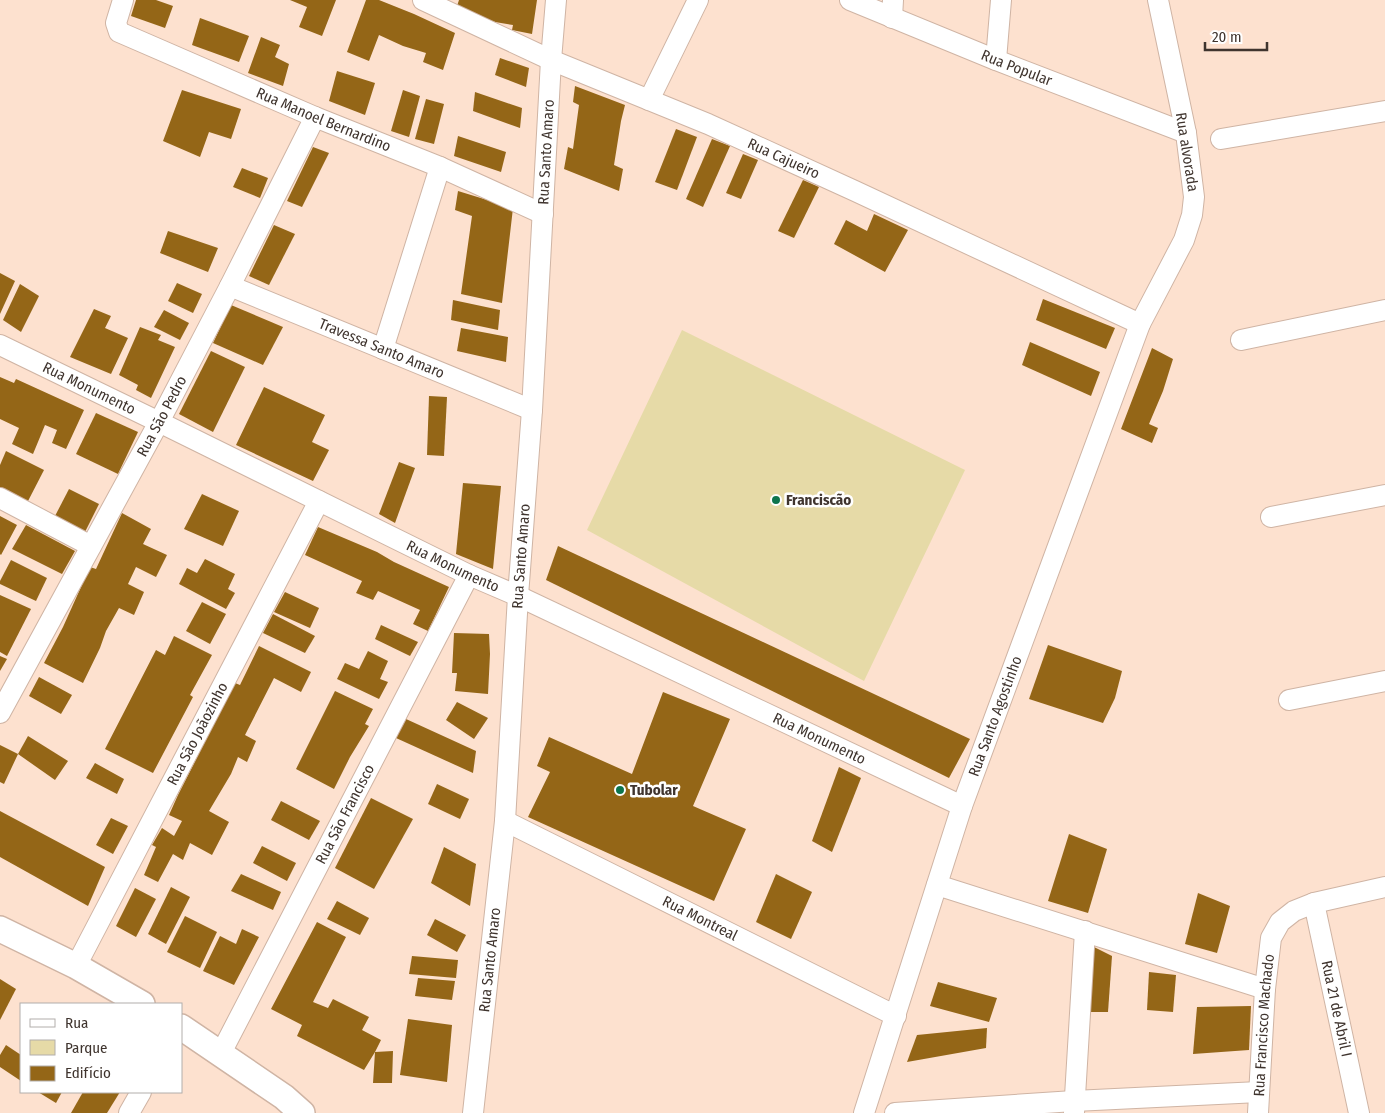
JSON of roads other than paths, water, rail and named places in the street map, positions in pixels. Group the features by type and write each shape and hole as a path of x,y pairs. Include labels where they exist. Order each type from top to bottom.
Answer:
{"main road":[{"path":"0,929 76,966 140,1003"},
{"path":"182,1028 284,1097 302,1113"}],"street":[{"name":"Rua Cajueiro","path":"423,0 551,60 708,124 1140,324"},
{"name":"Rua Santo Amaro","path":"473,1113 505,821 556,0"},
{"path":"650,100 698,0"},
{"name":"Rua Popular","path":"850,0 893,9 996,60 1186,133"},
{"path":"996,60 1001,0"},
{"name":"Rua alvorada","path":"1140,324 1184,240 1192,215 1194,197 1186,133 1158,0"},
{"name":"Rua Manoel Bernardino","path":"120,9 116,24 119,32 315,117 440,167 543,214"},
{"path":"1222,139 1385,111"},
{"name":"Rua São Pedro","path":"0,713 159,422 315,117"},
{"path":"383,349 440,167"},
{"name":"Travessa Santo Amaro","path":"230,286 532,410"},
{"path":"1241,340 1385,310"},
{"name":"Rua Santo Agostinho","path":"864,1113 962,806 1140,324"},
{"name":"Rua Monumento","path":"0,345 468,575 518,596 962,806"},
{"path":"1271,517 1385,495"},
{"path":"0,498 91,546"},
{"name":"Rua São Joãozinho","path":"76,966 319,501"},
{"name":"Rua São Francisco","path":"221,1053 468,575"},
{"path":"1289,700 1385,681"},
{"name":"Rua Montreal","path":"505,821 896,1016"},
{"path":"937,885 1266,989"},
{"path":"1314,903 1385,888"},
{"name":"Rua Francisco Machado","path":"1258,1113 1271,938 1280,922 1294,911 1314,903"},
{"name":"Rua 21 de Abril I","path":"1314,903 1359,1113"},
{"path":"1074,1107 1086,932"},
{"path":"895,1113 1074,1107 1259,1092"},
{"path":"129,1113 141,1093"}],"place":[{"name":"Franciscão","path":"776,500"},
{"name":"Tubolar","path":"620,790"}]}
